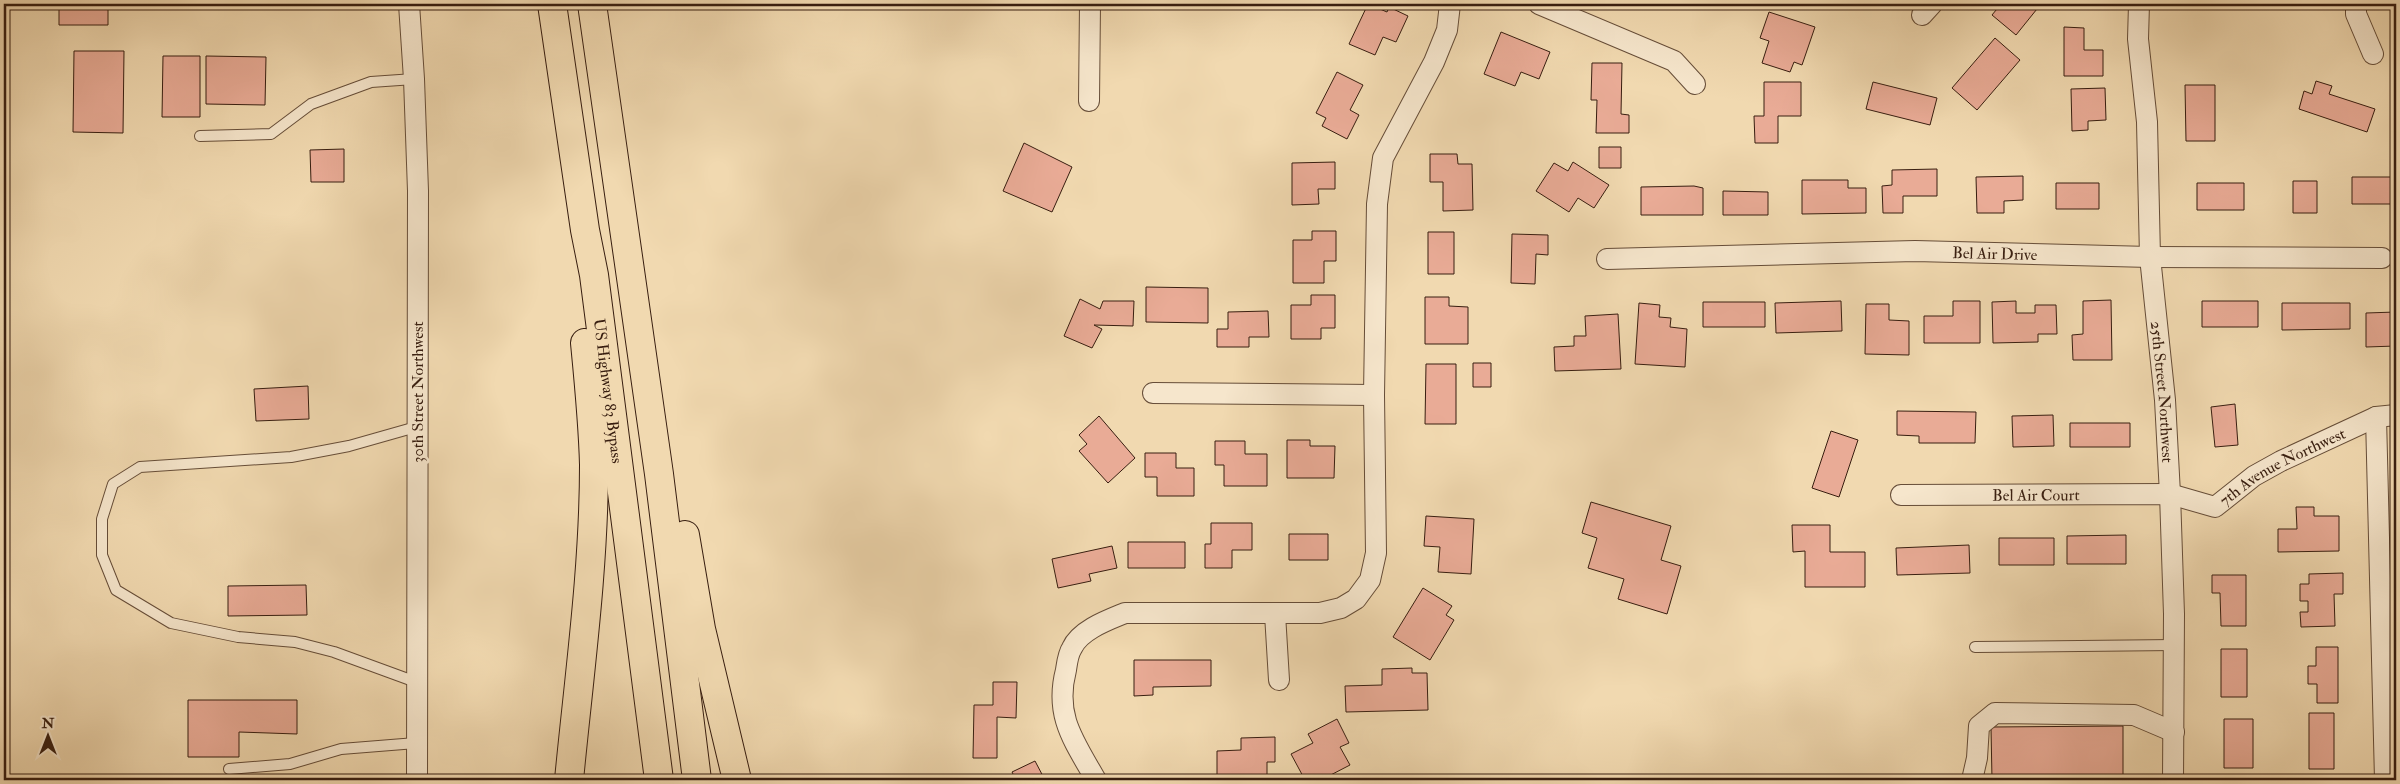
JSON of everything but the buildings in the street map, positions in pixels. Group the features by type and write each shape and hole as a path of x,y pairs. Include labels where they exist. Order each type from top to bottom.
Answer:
{"highway":[{"name":"US Highway 83 Bypass","path":"552,4 585,230 594,275 659,780"},
{"path":"592,4 659,474 697,780"},
{"path":"569,780 586,605 592,512 592,424 580,298 585,230"},
{"path":"631,280 654,358 700,629 737,780"}],"street":[{"name":"30th Street Northwest","path":"409,4 418,191 416,427 417,780"},
{"path":"1089,101 1090,4"},
{"path":"1096,780 1071,735 1064,717 1060,690 1072,647 1096,624 1125,613 1320,613 1340,608 1356,599 1370,580 1376,553 1374,395 1378,204 1383,158 1434,62 1447,30 1450,4"},
{"path":"1539,4 1674,61 1695,84"},
{"name":"25th Street Northwest","path":"2139,4 2138,39 2147,122 2150,257 2164,400 2170,494 2174,645 2173,780"},
{"path":"2356,4 2356,14 2373,54"},
{"name":"Bel Air Drive","path":"1607,259 1916,251 2150,257 2382,258"},
{"path":"1153,393 1374,395"},
{"name":"7th Avenue Northwest","path":"2170,494 2215,507 2254,476 2280,461 2376,417 2396,415"},
{"path":"2376,417 2385,780"},
{"name":"Bel Air Court","path":"1901,495 2170,494"},
{"path":"1275,614 1280,680"},
{"path":"1972,780 1977,758 1979,726 1995,712 2134,714 2174,732"}],"lane":[{"path":"200,136 271,134 311,104 371,82 414,79"},
{"path":"416,427 349,446 291,457 140,467 113,484 102,519 102,555 116,590 171,622 238,637 295,642 334,652 416,682"},
{"path":"1975,647 2174,645"},
{"path":"229,769 290,764 340,749 416,743"}]}
